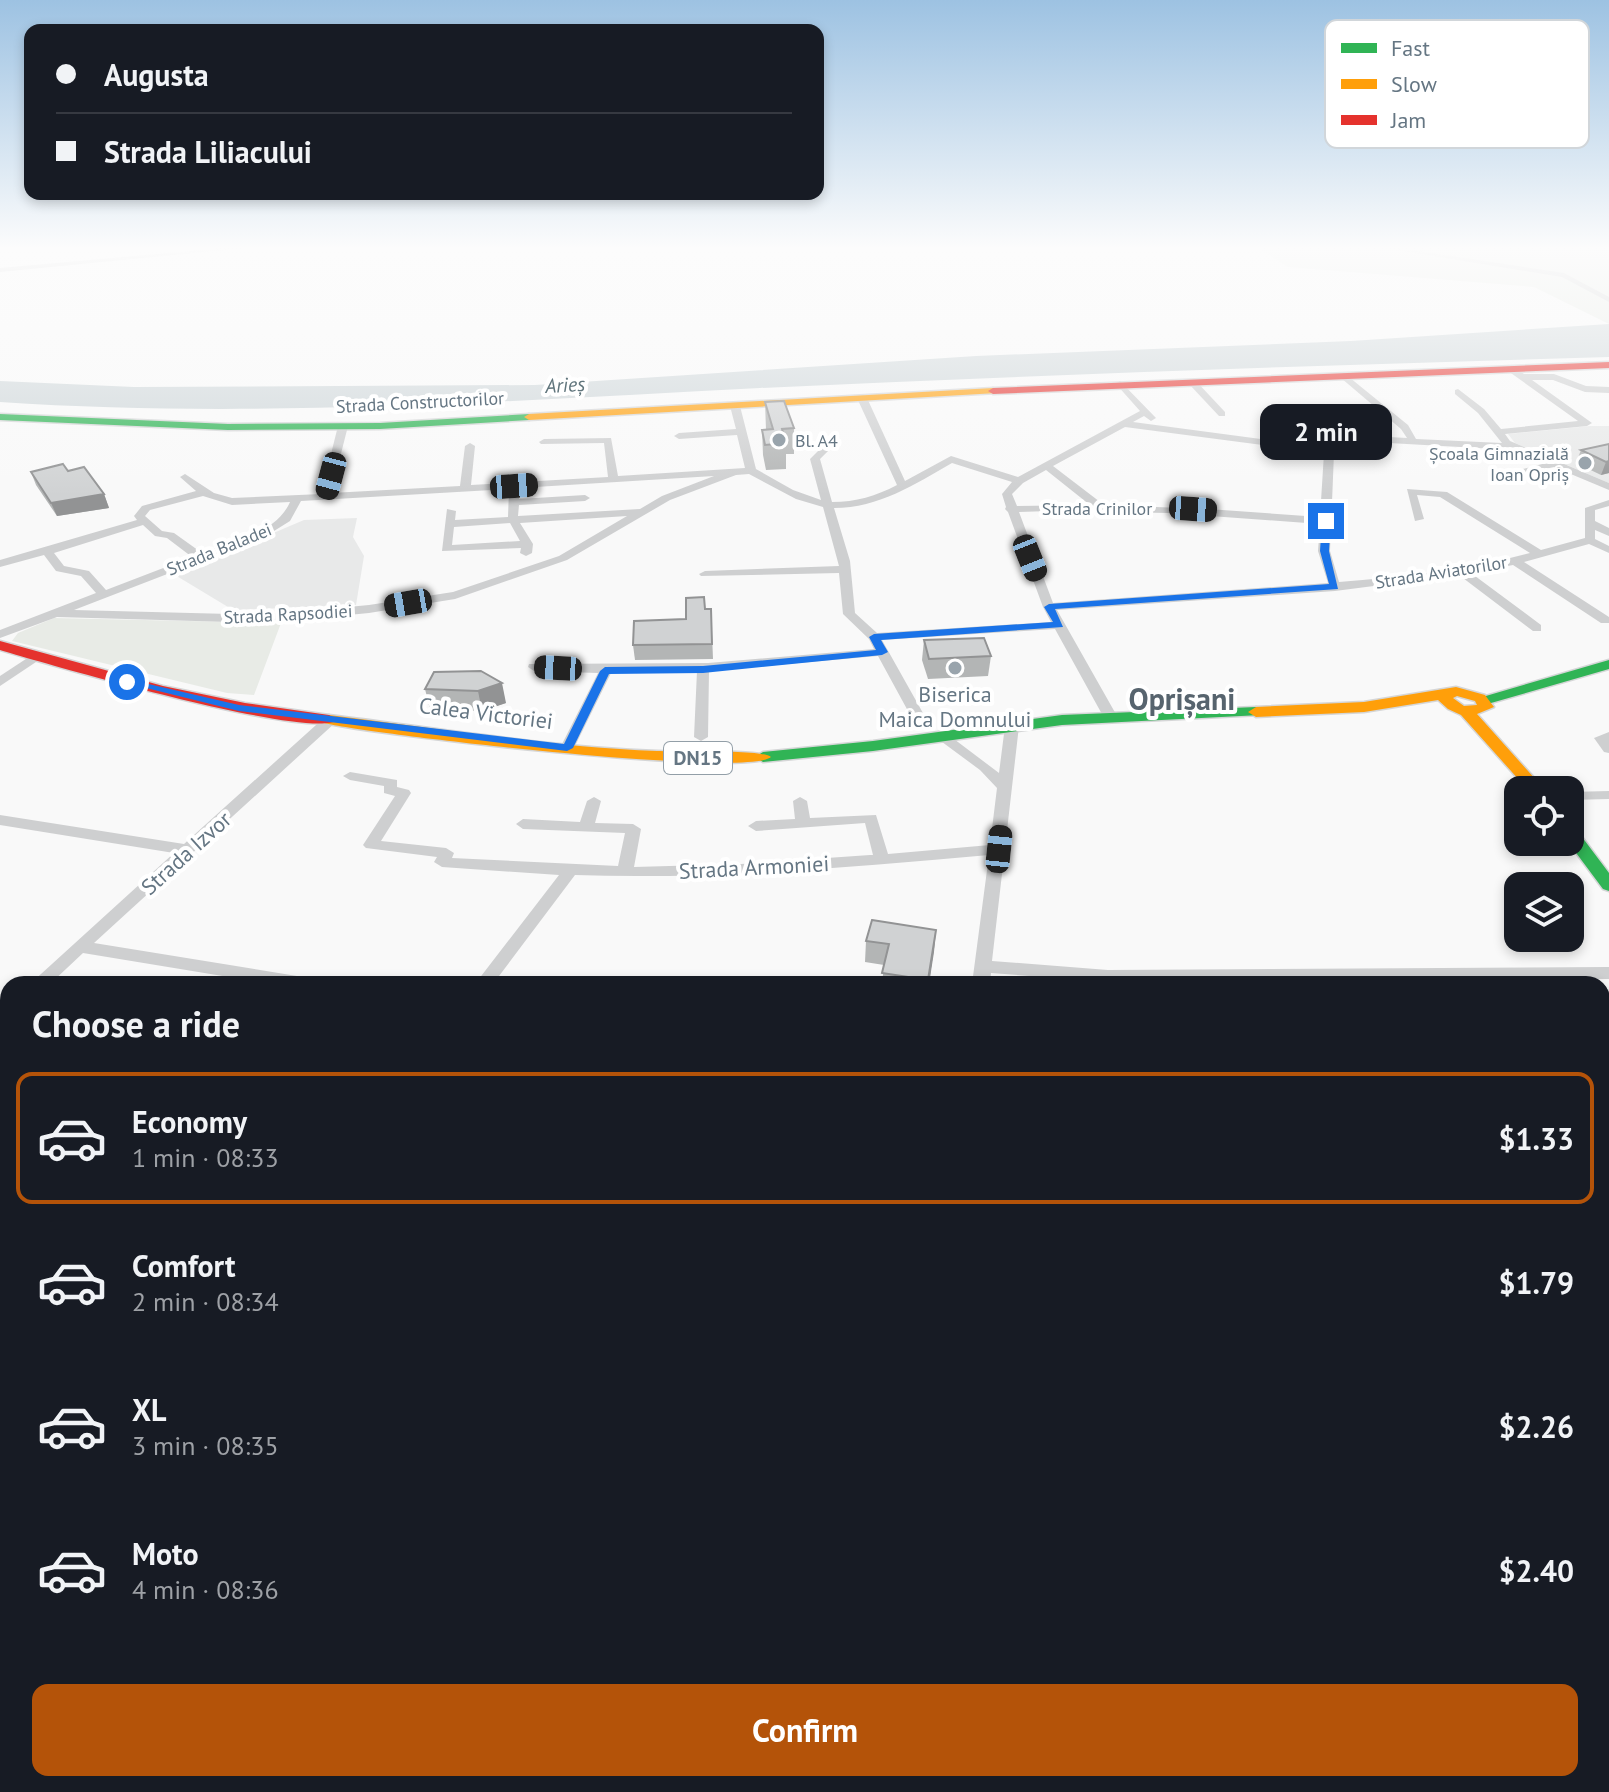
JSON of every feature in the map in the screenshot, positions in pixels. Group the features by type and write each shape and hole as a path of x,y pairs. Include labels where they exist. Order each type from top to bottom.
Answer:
{"street":[{"name":"Strada Constructorilor","path":"0,417 228,427 343,426 1120,384 1516,373 1609,365"},
{"path":"1516,373 1554,377 1585,389 1609,390"},
{"path":"1498,432 1587,423 1516,373"},
{"path":"1344,376 1405,427 1413,441"},
{"path":"1192,382 1222,414"},
{"path":"1120,384 1143,413 1165,429"},
{"path":"1458,392 1481,411 1500,438 1609,487"},
{"path":"862,398 903,487"},
{"path":"735,406 751,471"},
{"path":"1110,716 1049,607 1010,509 1007,494 1019,481 1143,413"},
{"path":"1126,424 1329,451 1371,439 1517,447"},
{"path":"325,498 343,426"},
{"path":"679,436 741,432"},
{"path":"544,442 608,440 613,480"},
{"path":"465,489 470,446"},
{"path":"828,446 815,459 844,569 849,614 874,637 921,722"},
{"path":"1329,451 1324,551 1335,587"},
{"path":"185,477 202,493 231,502 751,471 808,499 829,505 853,503 903,487 951,459 1019,481"},
{"path":"1511,475 1555,464"},
{"path":"1047,466 1100,507"},
{"name":"Strada Rapsodiei","path":"55,613 230,618 354,611 455,595 563,558 666,498 732,473"},
{"path":"514,486 513,520 527,544 524,571"},
{"path":"1419,519 1411,491 1443,494 1540,554"},
{"path":"201,558 170,535 159,534 139,516 146,508 202,493"},
{"path":"514,502 585,498"},
{"name":"Strada Baladei","path":"1,635 276,527 291,515 297,499"},
{"path":"1609,503 1590,508 1588,521 1590,540 1609,550"},
{"name":"Strada Crinilor","path":"1010,509 1193,509 1326,521"},
{"path":"451,511 446,549 527,544"},
{"path":"449,524 644,512"},
{"path":"1588,521 1609,533"},
{"path":"0,564 143,522"},
{"name":"Strada Aviatorilor","path":"1049,607 1335,587 1461,571 1515,561 1590,540"},
{"path":"47,551 60,569 85,573 104,595"},
{"path":"1515,561 1605,620"},
{"path":"705,574 844,569"},
{"path":"1461,571 1537,628"},
{"path":"874,637 1059,625"},
{"name":"Calea Victoriei","path":"1,635 35,657 157,690 239,708 567,748 686,758 827,753 1012,726 1110,716 1465,703 1609,664"},
{"path":"534,667 605,671 703,670 882,652"},
{"path":"0,682 35,657"},
{"path":"701,737 703,670"},
{"path":"567,748 605,671"},
{"path":"1465,703 1526,776"},
{"name":"Strada Izvor","path":"48,976 331,719"},
{"path":"982,976 1012,726"},
{"path":"941,736 985,767 1006,788"},
{"path":"1609,736 1601,738 1609,749"},
{"name":"Strada Armoniei","path":"350,776 392,783 389,790 404,793 371,845 446,853 442,862 625,872 779,867 999,849"},
{"path":"1584,796 1609,795"},
{"path":"586,827 594,801"},
{"name":"Strada Armoniei","path":"800,801 803,823"},
{"name":"Strada Armoniei","path":"756,826 871,818 882,859"},
{"path":"0,820 189,850"},
{"path":"523,824 633,829 625,872"},
{"path":"1584,852 1609,885"},
{"path":"490,976 570,871"},
{"path":"81,947 260,976"},
{"path":"984,966 1108,976 1609,973"}],"shaded area":[{"name":"Școala Gimnazială Ioan Opriș","path":"1609,426 1609,483 1515,443 1508,434"},
{"path":"357,518 353,537 364,556 356,605 233,610 175,575 304,520"},
{"path":"54,618 281,623 254,695 227,693 12,641 18,633"}],"water":[{"name":"Arieș","path":"1524,330 1609,330 1609,357 972,379 380,406 190,409 0,402 0,381 134,387 535,385 976,356 1351,341"}],"building":[{"path":"784,401 794,428 782,429 786,443 765,445 762,430 773,429 765,402"},
{"path":"1609,444 1609,461 1606,462 1581,450"},
{"path":"63,464 68,471 84,467 104,494 51,503 31,472"},
{"path":"704,597 705,609 711,609 712,644 633,645 634,621 686,619 686,598"},
{"path":"984,638 991,656 929,659 924,640"},
{"path":"481,671 502,683 478,691 425,689 434,672"},
{"path":"872,920 936,930 929,976 882,973 889,944 866,941"}],"traffic: fast":[{"path":"0,417 228,427 380,426 529,417"},
{"path":"1484,701 1609,664"},
{"path":"763,757 873,746 1062,720 1256,712"},
{"path":"1584,852 1609,885"}],"traffic: slow":[{"path":"529,417 993,391"},
{"path":"1456,691 1480,698 1486,707 1474,711 1458,709 1444,697 1456,691"},
{"path":"1256,712 1364,707 1447,694"},
{"path":"1467,713 1524,776"},
{"path":"329,720 600,752 709,758 763,757"}],"traffic: jam":[{"path":"993,391 1609,365"},
{"path":"0,645 163,691 245,708 329,720"}],"place":[{"name":"Bl. A4","path":"779,440"},
{"name":"Școala Gimnazială Ioan Opriș","path":"1585,463"},
{"name":"Biserica Maica Domnului","path":"955,668"}],"district":[{"name":"Oprișani","path":"1182,698"}],"route":[{"path":"127,682 239,708 567,748 605,671 703,670 798,662 882,652 874,637 1059,625 1049,607 1335,587 1324,551 1326,521"}]}
